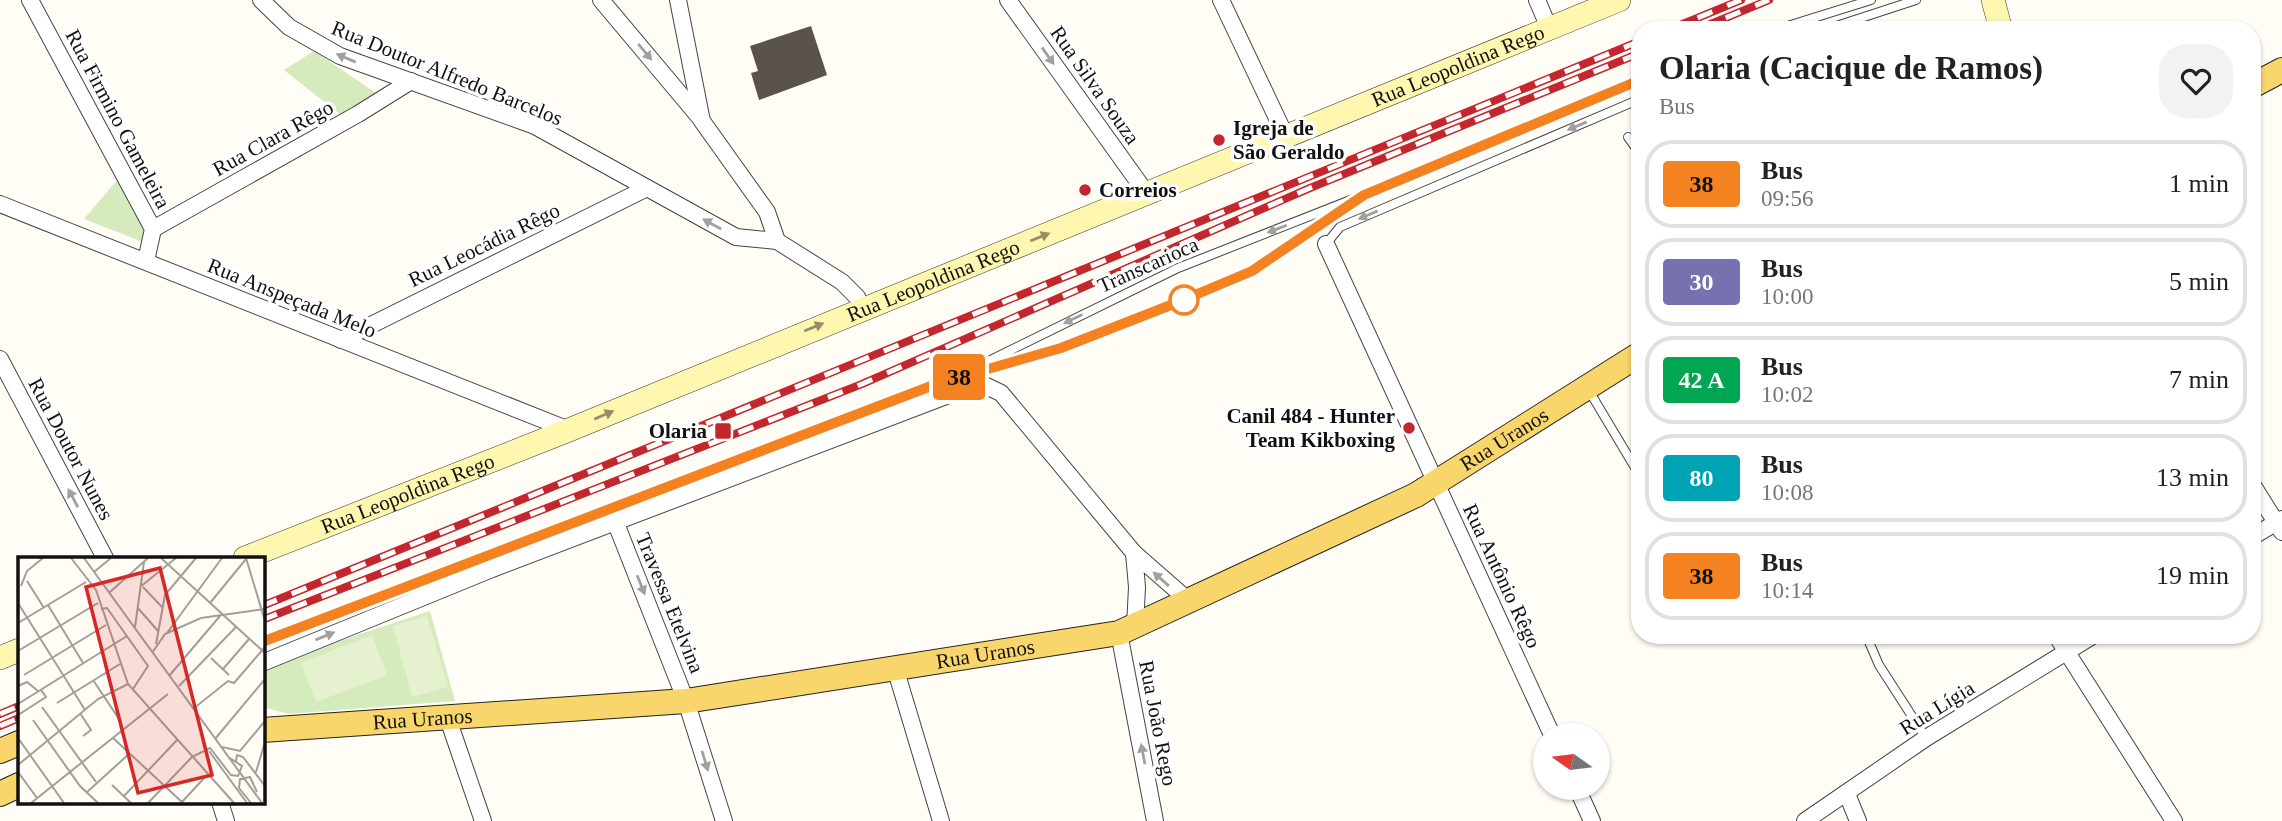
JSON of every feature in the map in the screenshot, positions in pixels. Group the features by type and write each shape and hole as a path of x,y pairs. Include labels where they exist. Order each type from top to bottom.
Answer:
{"main road":[{"name":"Rua Leopoldina Rego","path":"248,557 569,430 1619,0"},
{"path":"2261,81 2282,70"},
{"name":"Rua Uranos","path":"264,730 687,701 896,671 1127,630 1437,484 1631,361"},
{"path":"0,658 18,650"},
{"path":"0,754 18,745"},
{"path":"0,794 18,785"}],"street":[{"name":"Rua Firmino Gameleira","path":"30,0 153,229 146,261"},
{"name":"Rua Doutor Alfredo Barcelos","path":"261,0 289,27 313,43 370,68 535,126 736,237 776,241"},
{"path":"601,0 702,121 767,212 776,241 842,282 857,297 863,308"},
{"path":"678,0 702,121"},
{"name":"Rua Silva Souza","path":"1009,0 1147,194"},
{"path":"1221,0 1286,136"},
{"path":"1536,0 1549,29"},
{"name":"Rua Clara Rêgo","path":"153,229 358,114 411,81"},
{"name":"Rua Leocádia Rêgo","path":"341,340 647,188"},
{"name":"Rua Anspeçada Melo","path":"0,204 569,430"},
{"name":"Rua Antônio Rêgo","path":"1326,244 1547,723"},
{"name":"Rua Doutor Nunes","path":"0,359 104,557"},
{"path":"264,662 615,521 973,385 986,384 1001,393 1134,553 1190,602"},
{"path":"2261,497 2280,524 2261,533"},
{"name":"Travessa Etelvina","path":"615,521 687,701 723,821"},
{"path":"1127,630 1137,601 1134,553"},
{"name":"Rua João Rego","path":"1127,630 1155,821"},
{"path":"2062,644 2174,821"},
{"name":"Rua Lígia","path":"1805,821 1926,738 2080,644"},
{"path":"896,671 941,821"},
{"path":"447,716 483,821"},
{"path":"264,717 292,728"},
{"path":"1847,794 1858,821"},
{"path":"1582,800 1592,821"},
{"path":"221,804 226,821"}],"lane":[{"path":"1804,21 1871,0"},
{"path":"1852,21 1916,0"},
{"name":"Transcarioca","path":"953,379 1178,268 1364,195 1631,84"},
{"path":"1326,244 1340,227 1631,103"},
{"path":"1628,137 1631,141"},
{"name":"Transcarioca","path":"264,641 953,379 1061,348 1252,271 1364,195"},
{"path":"1588,389 1631,461"},
{"path":"1870,644 1879,664 1926,738"}],"path":[{"path":"932,364 958,354"}],"green space":[{"path":"314,51 376,93 342,116 284,70"},
{"path":"118,179 146,233 143,242 84,219"},
{"path":"430,611 455,701 288,714 267,708 264,700 264,674 269,664"},
{"path":"427,616 448,687 412,697 393,626"},
{"path":"372,635 387,675 316,702 301,663"}],"building":[{"path":"811,26 827,75 759,100 751,73 758,71 750,46"}],"railway":[{"path":"1690,21 1741,0"},
{"path":"1718,21 1769,0"},
{"path":"264,605 1631,45"},
{"path":"264,619 862,384 1310,188 1631,57"},
{"path":"0,714 18,706"},
{"path":"0,726 18,718"}],"bus line":[{"name":"38","path":"264,641 939,383 1061,348 1176,303 1252,271 1364,195 1631,84"}],"place":[{"name":"Igreja de São Geraldo","path":"1219,140"},
{"name":"Correios","path":"1085,190"},
{"name":"Canil 484 - Hunter Team Kikboxing","path":"1409,428"},
{"name":"Olaria","path":"723,431"}]}
